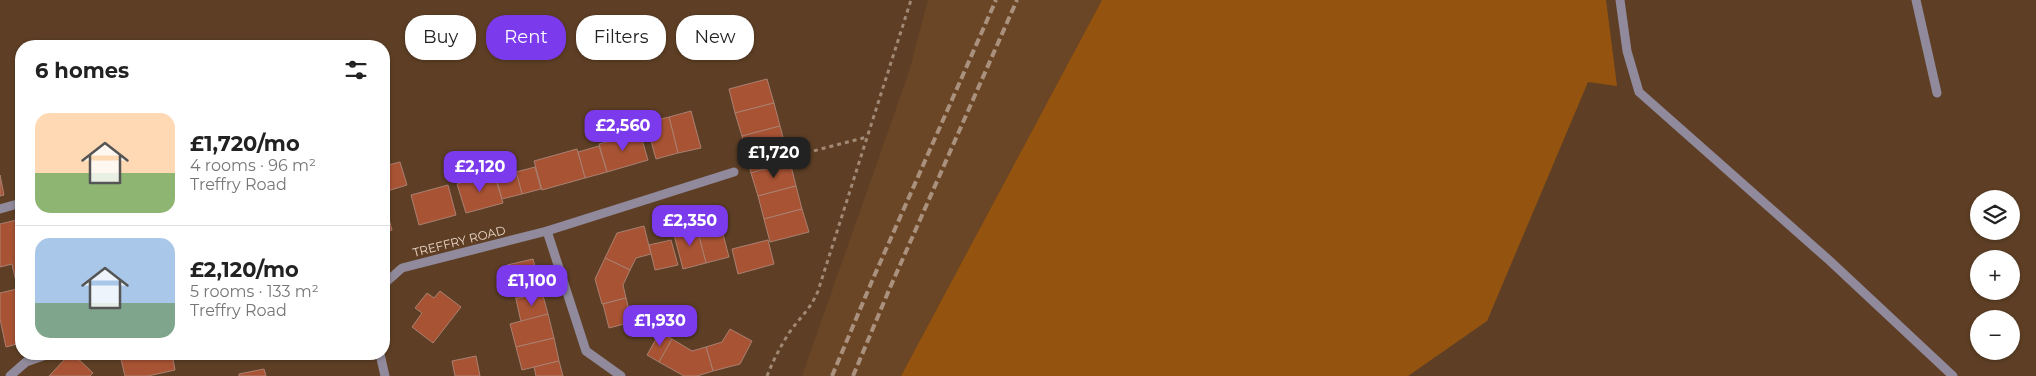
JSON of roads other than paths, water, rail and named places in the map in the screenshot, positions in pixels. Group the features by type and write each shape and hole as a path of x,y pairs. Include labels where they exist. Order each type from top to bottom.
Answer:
{"street":[{"path":"1620,0 1627,51 1639,92 1830,261 1953,376"},
{"path":"1916,0 1937,93"},
{"name":"TREFFRY ROAD","path":"390,279 402,268 547,231 734,172"},
{"path":"0,209 15,204"},
{"path":"547,231 586,351 622,376"},
{"path":"10,376 26,362 32,360"},
{"path":"381,360 385,376"}],"railway":[{"path":"832,376 996,0"},
{"path":"853,376 1017,0"}]}
